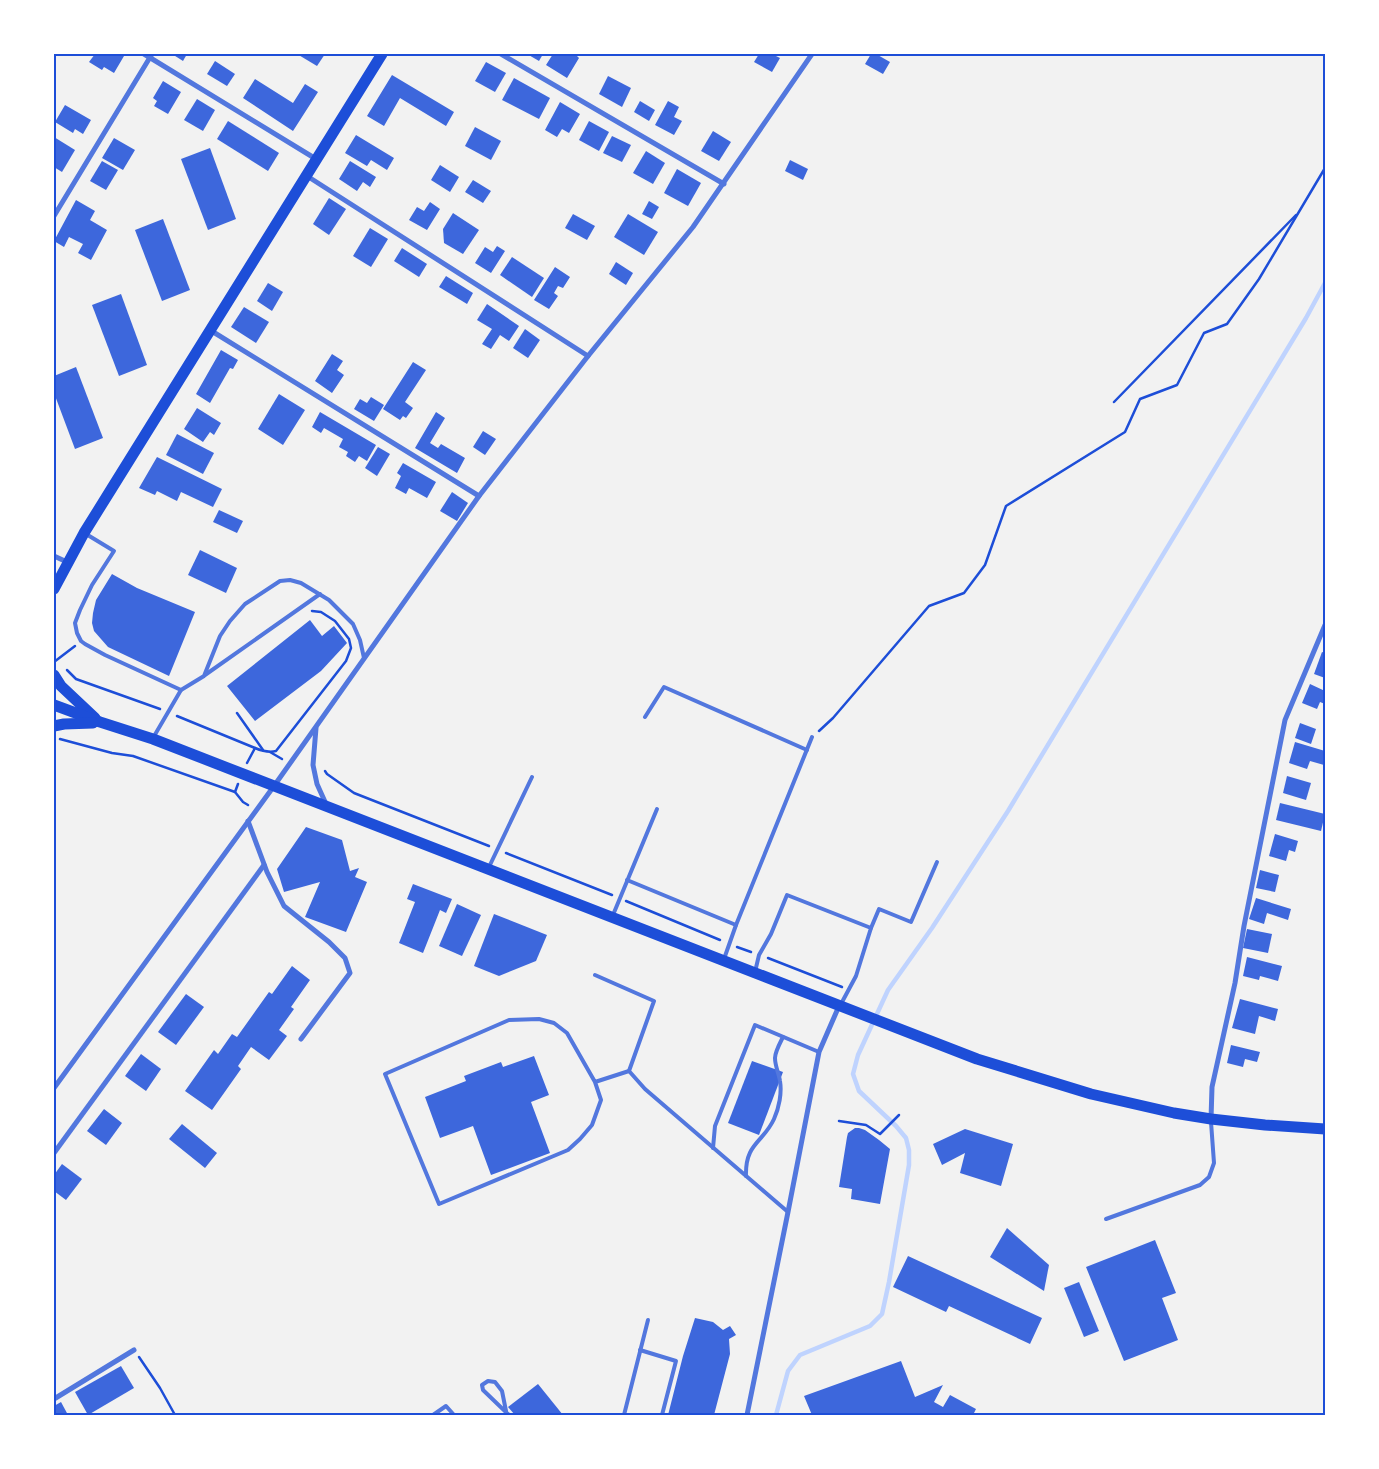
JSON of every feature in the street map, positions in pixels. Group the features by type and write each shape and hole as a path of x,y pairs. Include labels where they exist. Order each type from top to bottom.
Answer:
{"main road":[{"path":"54,589 84,533 382,54"},
{"path":"54,675 61,686 100,722"},
{"path":"54,705 153,739 976,1059 1091,1094 1174,1113 1265,1126 1325,1130"},
{"path":"54,726 100,722"}],"street":[{"path":"144,54 151,56 316,160"},
{"path":"501,54 724,184"},
{"path":"54,1088 316,728 479,496 588,356 693,227 812,54"},
{"path":"54,216 151,56"},
{"path":"306,176 588,356"},
{"path":"210,330 479,496"},
{"path":"54,556 68,563"},
{"path":"1211,1119 1212,1087 1235,983 1244,926 1285,720 1325,625"},
{"path":"316,728 313,756 314,769 317,784 327,806"},
{"path":"248,821 264,865 284,906 329,942 345,958 350,973 301,1039"},
{"path":"54,1153 264,865"},
{"path":"747,1415 819,1052 840,1006"},
{"path":"54,1399 134,1350"}],"lane":[{"path":"84,533 114,551 92,585 80,610 75,624 81,641 105,655 180,690"},
{"path":"204,676 220,636 230,621 246,604 280,581 290,580 301,583 329,600 353,624 360,640 364,658"},
{"path":"153,739 180,690 204,676 320,594"},
{"path":"645,717 664,687 807,750"},
{"path":"723,961 812,738"},
{"path":"488,869 532,777"},
{"path":"612,917 657,809"},
{"path":"840,1006 856,976 879,909 911,922 936,862"},
{"path":"627,880 736,925"},
{"path":"754,973 787,895 871,928"},
{"path":"595,975 654,1001 630,1071"},
{"path":"539,1019 554,1023 567,1033 595,1082 601,1100 592,1125 568,1150 438,1204 384,1074 509,1020 539,1019"},
{"path":"713,1148 715,1126 755,1025 819,1052"},
{"path":"746,1176 746,1162 754,1145 774,1119 781,1095 775,1057 783,1037"},
{"path":"595,1082 630,1071"},
{"path":"630,1071 645,1089 788,1212"},
{"path":"1106,1219 1200,1185 1209,1178 1214,1163 1211,1119"},
{"path":"624,1415 648,1320"},
{"path":"640,1350 676,1361 662,1415"},
{"path":"506,1411 502,1391 496,1382 488,1381 482,1385 483,1390 509,1415"},
{"path":"433,1415 446,1406 454,1415"}],"path":[{"path":"1114,402 1296,216 1325,167"},
{"path":"812,738 833,718 929,606 964,593 985,565 1006,506 1125,432 1140,399 1176,385 1204,333 1227,324 1259,279 1325,167"},
{"path":"58,660 76,679 168,712 263,751 276,751 346,661 351,648 349,639 335,621 321,612 299,608"},
{"path":"54,662 81,641"},
{"path":"237,713 263,751"},
{"path":"54,739 133,756 235,792 243,802 256,810"},
{"path":"235,792 255,748"},
{"path":"270,752 290,764"},
{"path":"314,769 323,768 327,774 354,793 620,898 701,933 848,990"},
{"path":"839,1120 866,1125 880,1134 897,1116"},
{"path":"134,1350 160,1388 175,1415"}],"building":[{"path":"95,54 122,54 124,56 114,73 104,67 102,70 89,62"},
{"path":"172,54 187,54 183,61"},
{"path":"297,54 325,54 317,66"},
{"path":"527,54 543,54 539,61"},
{"path":"553,54 578,54 579,58 567,78 546,65"},
{"path":"759,54 772,54 780,58 772,72 754,62"},
{"path":"871,54 876,54 890,62 883,74 865,64"},
{"path":"215,61 235,74 227,86 207,74"},
{"path":"486,62 506,73 495,92 475,81"},
{"path":"392,75 454,112 446,126 400,98 384,126 367,116"},
{"path":"608,76 631,88 622,107 599,94"},
{"path":"514,78 550,98 539,119 502,100"},
{"path":"255,79 293,103 305,84 318,92 293,131 243,98"},
{"path":"163,81 181,92 168,114 154,106 157,101 153,98"},
{"path":"197,99 215,110 203,131 184,120"},
{"path":"640,101 655,110 649,121 634,112"},
{"path":"668,101 679,107 674,117 682,121 674,135 655,125"},
{"path":"560,102 580,114 569,133 562,129 557,137 545,130"},
{"path":"65,105 91,120 83,134 75,129 73,133 55,122"},
{"path":"228,121 279,153 268,171 217,139"},
{"path":"589,121 609,132 599,151 579,140"},
{"path":"475,127 501,141 491,160 465,146"},
{"path":"713,131 731,142 719,161 701,151"},
{"path":"356,135 394,158 387,170 371,160 367,166 345,153"},
{"path":"612,136 631,145 622,162 603,153"},
{"path":"54,137 75,150 62,172 54,167"},
{"path":"114,138 135,150 123,170 102,158"},
{"path":"210,148 236,219 208,230 181,159"},
{"path":"646,151 665,163 653,184 633,173"},
{"path":"790,160 808,169 803,180 785,171"},
{"path":"102,161 118,170 106,190 90,181"},
{"path":"350,161 376,177 370,187 363,182 357,191 339,179"},
{"path":"440,165 459,177 450,192 431,180"},
{"path":"677,169 701,183 688,206 664,193"},
{"path":"473,180 491,191 483,203 465,192"},
{"path":"329,198 346,209 329,235 313,224"},
{"path":"76,200 95,211 90,220 107,230 91,260 78,253 83,244 69,237 64,247 54,241"},
{"path":"649,201 659,207 652,219 642,214"},
{"path":"430,202 440,209 427,230 409,220 417,207 424,211"},
{"path":"453,213 479,230 463,254 444,243 443,229"},
{"path":"573,214 595,226 587,240 565,228"},
{"path":"628,214 658,232 644,255 614,237"},
{"path":"163,219 190,290 162,301 135,230"},
{"path":"370,228 388,239 371,267 353,256"},
{"path":"497,246 505,251 491,273 475,263 485,247 493,252"},
{"path":"402,248 427,264 419,277 394,261"},
{"path":"512,257 544,278 532,297 500,275"},
{"path":"616,262 633,273 626,285 609,274"},
{"path":"555,267 570,277 563,288 558,286 554,293 558,296 549,309 534,300"},
{"path":"446,276 473,293 467,304 439,287"},
{"path":"268,283 283,292 272,311 257,301"},
{"path":"121,294 147,365 119,376 92,305"},
{"path":"487,304 519,326 509,341 500,335 491,349 482,344 492,329 477,320"},
{"path":"244,307 269,322 256,343 231,327"},
{"path":"525,329 540,340 528,358 513,348"},
{"path":"221,350 238,360 233,369 230,368 210,403 196,394"},
{"path":"332,354 343,361 337,370 344,375 332,393 315,381"},
{"path":"413,362 426,370 405,402 413,408 406,418 403,416 400,420 383,409"},
{"path":"76,367 103,438 75,449 54,393 54,376"},
{"path":"279,394 305,410 283,445 258,429"},
{"path":"371,397 384,405 374,421 354,409 360,399 367,403"},
{"path":"197,408 221,423 214,435 210,432 203,442 184,429"},
{"path":"320,412 376,445 367,461 359,456 355,462 346,456 348,452 339,447 343,439 324,428 321,433 312,427"},
{"path":"436,412 445,418 430,443 438,448 441,444 465,458 457,473 415,448"},
{"path":"483,431 496,439 485,455 473,447"},
{"path":"177,434 214,453 203,474 166,455"},
{"path":"378,447 390,454 377,476 365,468"},
{"path":"157,457 222,489 213,507 181,492 177,501 157,491 155,495 139,488"},
{"path":"403,463 436,482 427,498 409,488 406,494 395,488 401,476 397,473"},
{"path":"452,492 468,503 457,521 440,511"},
{"path":"219,510 243,521 237,533 213,522"},
{"path":"200,550 237,568 226,593 188,575"},
{"path":"112,574 137,588 195,612 169,676 108,647 94,631 92,623 96,600"},
{"path":"310,620 322,636 334,626 347,643 321,671 255,721 227,686"},
{"path":"1322,652 1325,653 1325,678 1314,674"},
{"path":"1310,684 1325,691 1325,704 1320,702 1317,709 1302,703"},
{"path":"1300,723 1316,729 1311,744 1295,738"},
{"path":"1295,742 1325,751 1324,765 1310,761 1307,769 1289,763"},
{"path":"1287,776 1311,783 1306,800 1283,793"},
{"path":"1280,803 1325,814 1321,831 1276,820"},
{"path":"306,827 342,840 350,871 359,868 355,877 367,882 346,932 305,917 320,882 284,892 277,869"},
{"path":"1275,834 1298,841 1295,852 1289,850 1286,861 1269,856"},
{"path":"1260,870 1279,875 1275,892 1256,888"},
{"path":"413,884 452,899 446,913 440,910 423,953 399,943 415,902 407,899"},
{"path":"1256,898 1291,909 1288,920 1267,913 1264,924 1249,919"},
{"path":"457,904 481,915 462,956 439,946"},
{"path":"494,914 547,935 536,961 499,976 474,966"},
{"path":"1247,929 1272,934 1268,953 1243,948"},
{"path":"1247,957 1282,966 1278,981 1260,976 1259,980 1243,976"},
{"path":"292,966 310,980 291,1007 294,1009 279,1030 287,1036 269,1060 251,1047 238,1066 241,1069 212,1110 185,1091 214,1050 218,1054 232,1034 237,1037 269,992 272,994"},
{"path":"186,994 204,1007 176,1045 158,1032"},
{"path":"1240,999 1278,1009 1275,1021 1259,1016 1255,1034 1232,1028"},
{"path":"1231,1045 1260,1052 1257,1062 1245,1059 1243,1067 1227,1063"},
{"path":"141,1054 161,1069 146,1091 125,1076"},
{"path":"534,1056 549,1095 531,1102 550,1153 491,1175 473,1126 440,1138 425,1097 466,1081 464,1076 501,1062 503,1067"},
{"path":"752,1061 783,1072 759,1135 728,1123"},
{"path":"104,1109 122,1123 106,1145 87,1131"},
{"path":"182,1124 217,1153 205,1168 169,1139"},
{"path":"855,1128 865,1130 890,1149 880,1204 851,1199 852,1189 839,1187 848,1133"},
{"path":"965,1129 1013,1144 1001,1186 960,1173 965,1153 942,1165 933,1144"},
{"path":"62,1164 82,1179 66,1200 54,1191 54,1175"},
{"path":"1007,1228 1049,1265 1044,1291 990,1257"},
{"path":"1155,1240 1176,1293 1162,1298 1178,1340 1124,1361 1086,1267"},
{"path":"908,1256 1042,1318 1030,1344 949,1306 946,1312 893,1287"},
{"path":"1079,1282 1099,1331 1084,1337 1064,1288"},
{"path":"695,1318 713,1322 723,1330 730,1326 736,1335 729,1339 730,1354 714,1415 668,1415 683,1356"},
{"path":"901,1361 915,1397 943,1385 934,1402 943,1407 950,1395 976,1409 973,1415 812,1415 804,1396"},
{"path":"121,1366 134,1388 88,1415 75,1392"},
{"path":"538,1384 563,1415 515,1415 508,1407"},
{"path":"61,1402 68,1415 54,1415 54,1406"}],"waterway":[{"path":"776,1415 788,1371 800,1355 870,1326 882,1314 909,1165 909,1150 906,1138 896,1126 859,1091 853,1074 858,1055 888,990 932,928 1008,811 1306,318 1325,283"}]}
